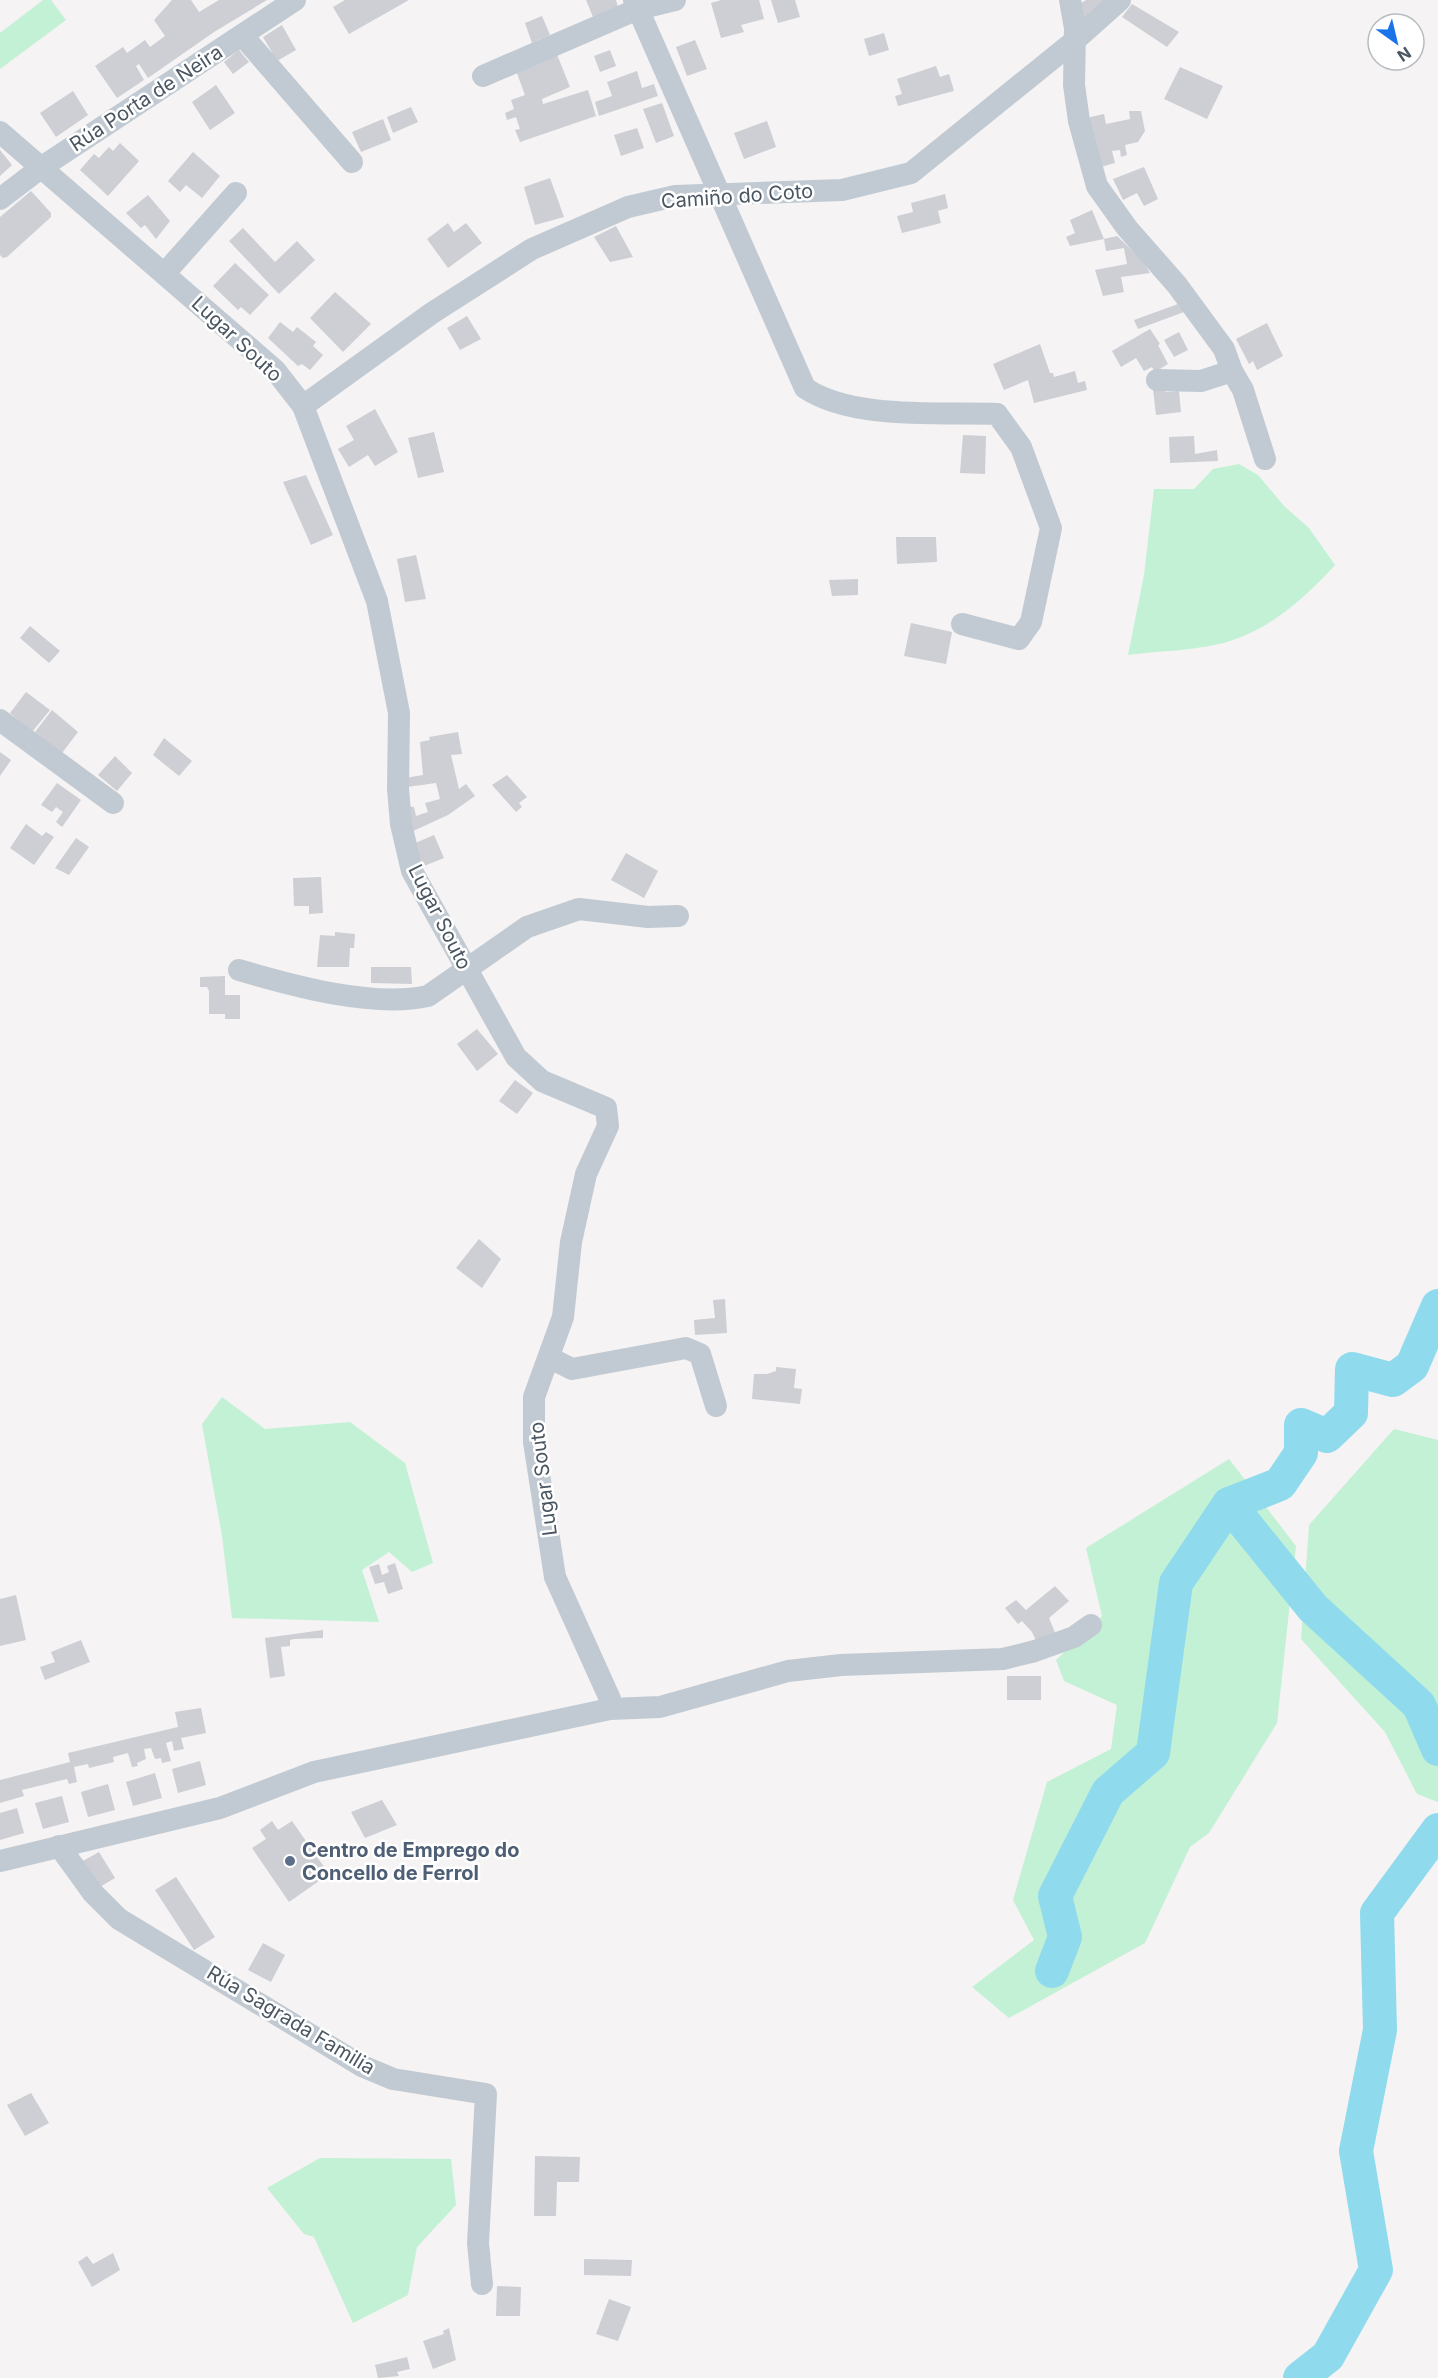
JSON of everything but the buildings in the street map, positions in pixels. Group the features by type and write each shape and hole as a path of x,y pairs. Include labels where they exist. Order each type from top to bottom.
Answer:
{"street":[{"name":"Rúa Porta de Neira","path":"0,199 42,167 295,0"},
{"path":"483,76 636,5 675,0"},
{"path":"1070,0 1075,28 1073,42 1079,121 1097,186 1127,228 1177,285 1224,349 1232,371 1243,390 1265,459"},
{"name":"Camiño do Coto","path":"303,406 432,314 532,249 628,207 675,196 842,190 911,173 1073,42 1120,0"},
{"path":"636,5 805,388 833,402 877,410 997,414 1021,447 1051,528 1031,622 1018,639 962,624"},
{"path":"242,35 352,162"},
{"name":"Lugar Souto","path":"0,132 275,370 303,406 377,601 399,713 398,789 401,824 412,871 516,1057 542,1081 606,1108 608,1126 586,1174 571,1242 563,1317 534,1397 534,1442 555,1577 610,1699 610,1709"},
{"path":"165,273 236,193"},
{"path":"1157,380 1201,381 1232,371"},
{"path":"0,720 113,803"},
{"path":"239,970 290,985 372,998 409,1000 428,996 527,927 579,909 648,917 678,916"},
{"path":"550,1358 572,1369 686,1347 700,1354 716,1406"},
{"path":"0,1861 220,1808 314,1772 610,1709 660,1707 753,1679 831,1666 1003,1659 1035,1651 1074,1637 1090,1624"},
{"name":"Rúa Sagrada Familia","path":"59,1846 93,1893 119,1919 362,2066 393,2079 486,2094 478,2243 482,2284"}],"green space":[{"path":"43,0 51,0 66,20 0,69 0,33"},
{"path":"1239,464 1258,475 1284,506 1309,528 1335,565 1283,614 1236,639 1185,650 1128,655 1144,575 1154,489 1194,489 1213,469"},
{"path":"222,1397 265,1429 350,1422 405,1463 433,1563 412,1572 389,1552 362,1570 379,1622 232,1618 222,1536 202,1424"},
{"path":"1394,1429 1438,1440 1438,1802 1417,1794 1385,1732 1301,1639 1309,1525"},
{"path":"1229,1459 1296,1546 1277,1723 1209,1833 1190,1847 1145,1943 1009,2018 972,1987 1034,1940 1013,1900 1047,1782 1111,1749 1117,1705 1064,1681 1056,1660 1102,1616 1086,1548"},
{"path":"320,2158 451,2159 456,2205 417,2247 408,2295 353,2323 314,2237 304,2234 267,2188"}],"waterway":[{"path":"1052,1971 1065,1937 1055,1896 1108,1792 1153,1753 1176,1583 1229,1504 1280,1484 1301,1453 1301,1425 1327,1436 1351,1413 1352,1369 1393,1380 1412,1366 1438,1306"},
{"path":"1229,1504 1313,1608 1419,1705 1438,1749"},
{"path":"1300,2378 1328,2356 1376,2270 1356,2151 1380,2030 1377,1913 1438,1830"}],"place":[{"name":"Centro de Emprego do Concello de Ferrol","path":"290,1861"}]}
